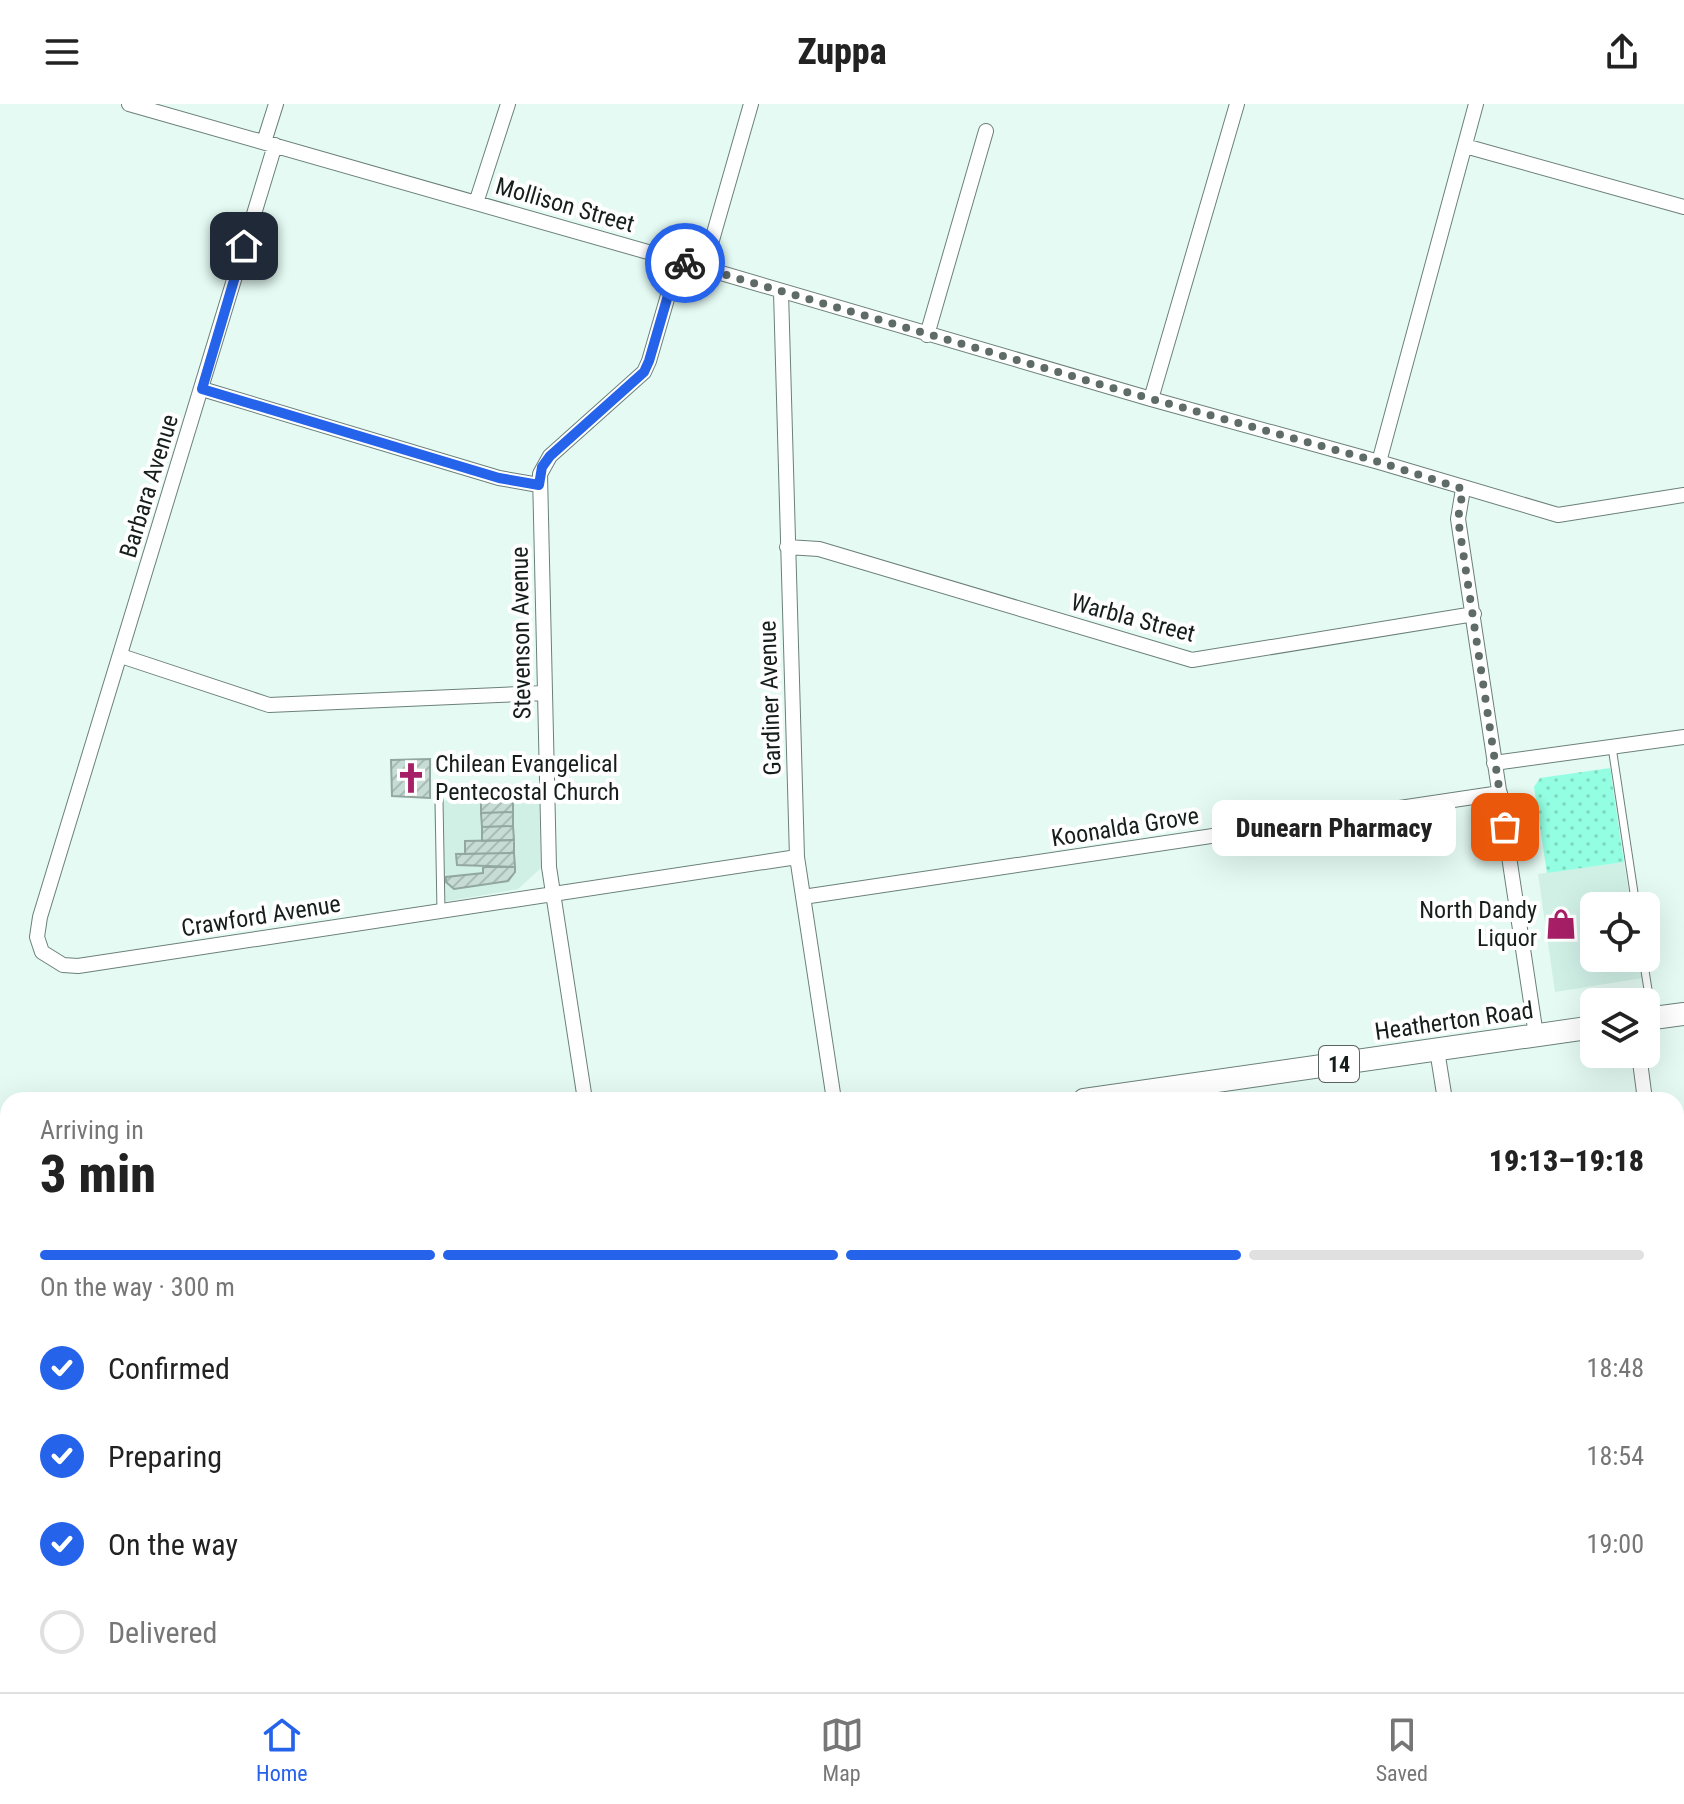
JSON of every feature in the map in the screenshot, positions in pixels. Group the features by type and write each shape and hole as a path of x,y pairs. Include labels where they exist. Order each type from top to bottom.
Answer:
{"main road":[{"path":"1660,1017 1684,1014"},
{"name":"Heatherton Road","path":"1140,1092 1580,1029"}],"street":[{"name":"Mollison Street","path":"129,104 1558,515 1684,495"},
{"name":"Barbara Avenue","path":"121,656 202,389 269,144 276,104"},
{"path":"476,203 508,104"},
{"path":"704,268 751,104"},
{"path":"1151,399 1237,104"},
{"path":"1379,462 1476,104"},
{"path":"927,335 986,131"},
{"path":"1465,146 1684,207"},
{"name":"Stevenson Avenue","path":"584,1092 549,867 539,485 542,467 550,456 644,372 678,261"},
{"name":"Gardiner Avenue","path":"781,292 797,857 833,1092"},
{"path":"202,389 499,478 539,485"},
{"path":"1463,489 1458,519 1536,1035"},
{"name":"Warbla Street","path":"787,547 819,549 1192,660 1474,614"},
{"path":"121,656 269,705 544,693"},
{"name":"Crawford Avenue","path":"121,656 37,929 42,952 63,965 78,966 797,857"},
{"path":"1494,763 1684,737"},
{"name":"Koonalda Grove","path":"803,897 1500,793"},
{"path":"1437,1050 1444,1092"},
{"path":"1641,1068 1644,1092"}],"lane":[{"path":"1612,747 1634,892"},
{"path":"439,800 441,912"}],"shaded area":[{"path":"539,797 541,868 518,889 437,903 434,801"},
{"path":"1624,862 1629,892 1580,892 1580,972 1642,972 1643,978 1555,992 1538,874"}],"green space":[{"path":"1610,768 1624,862 1547,873 1534,787 1540,778"}],"building":[{"name":"Chilean Evangelical Pentecostal Church","path":"430,759 430,798 392,796 391,760"},
{"path":"513,798 513,812 481,813 481,799"},
{"path":"513,812 513,826 482,827 481,813"},
{"path":"513,826 514,840 482,841 482,827"},
{"path":"514,840 514,853 465,854 465,841"},
{"path":"514,853 515,867 457,865 456,854"},
{"path":"483,867 515,867 515,872 508,881 454,889 446,882 446,877 483,873"}],"way so far":[{"path":"685,263 927,335 1379,462 1463,489 1458,519 1505,827"}],"place":[{"name":"Chilean Evangelical Pentecostal Church","path":"411,778"},
{"name":"Dunearn Pharmacy","path":"1505,827"},
{"name":"North Dandy Liquor","path":"1561,924"}],"route":[{"path":"244,246 202,389 499,478 539,485 546,460 644,372 678,261 685,263"}]}
